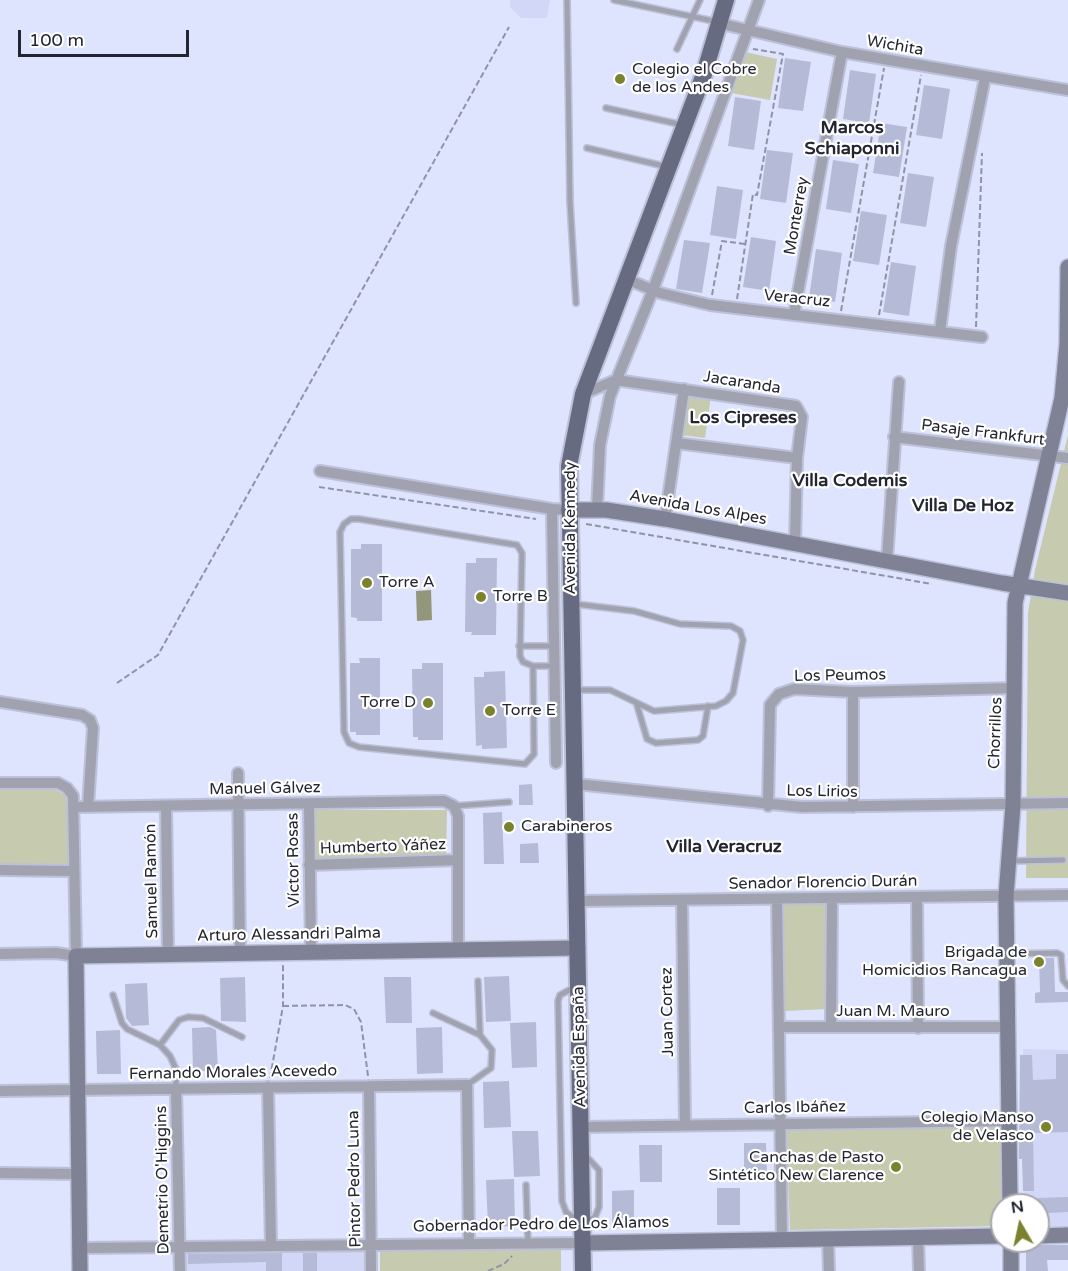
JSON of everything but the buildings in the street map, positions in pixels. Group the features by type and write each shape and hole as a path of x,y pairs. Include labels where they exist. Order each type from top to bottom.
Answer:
{"main road":[{"name":"Avenida Kennedy","path":"723,24 726,0"},
{"name":"Avenida Kennedy","path":"576,824 571,604 560,515 583,394 723,24 737,0"},
{"name":"Avenida España","path":"576,824 583,1271"}],"street":[{"name":"Avenida Kennedy","path":"597,510 597,475 603,427 616,380 653,290 759,0"},
{"name":"Wichita","path":"723,24 842,52 985,78 1068,90"},
{"name":"Monterrey","path":"794,314 842,52"},
{"path":"940,331 951,246 985,78"},
{"name":"Chorrillos","path":"1010,1193 1006,896 1016,688 1015,617 1018,585 1062,398 1067,344 1068,267"},
{"name":"Veracruz","path":"626,279 653,290 710,305 979,336"},
{"path":"583,394 616,380"},
{"name":"Jacaranda","path":"616,380 684,388 796,406 802,417 797,459 795,543"},
{"path":"887,560 899,382"},
{"path":"665,519 684,388"},
{"name":"Pasaje Frankfurt","path":"894,437 1068,458"},
{"path":"676,443 797,459"},
{"name":"Avenida Los Alpes","path":"320,471 560,515 597,510 665,519 1018,585 1068,592"},
{"name":"Avenida Kennedy","path":"556,763 554,646 560,515"},
{"path":"554,646 573,645"},
{"path":"555,666 573,665"},
{"name":"Los Peumos","path":"768,806 770,705 779,694 794,689 853,692 1016,688"},
{"path":"853,692 853,807"},
{"path":"0,702 82,715 90,720 93,728 88,807"},
{"path":"238,773 240,954"},
{"path":"0,783 52,782 63,785 70,791 75,807 80,1271"},
{"name":"Los Lirios","path":"576,784 768,806 853,807 1068,803"},
{"name":"Manuel Gálvez","path":"75,807 444,801 454,806"},
{"name":"Víctor Rosas","path":"309,804 311,952"},
{"name":"Samuel Ramón","path":"166,806 168,955"},
{"path":"454,806 458,816 458,950"},
{"name":"Humberto Yáñez","path":"309,865 457,860"},
{"path":"0,870 74,871"},
{"name":"Senador Florencio Durán","path":"578,901 1068,895"},
{"path":"917,897 918,1028"},
{"path":"831,1027 832,898"},
{"path":"777,899 782,1240"},
{"name":"Juan Cortez","path":"682,900 685,1124"},
{"name":"Arturo Alessandri Palma","path":"0,954 56,953 76,956 578,948"},
{"name":"Juan M. Mauro","path":"779,1027 1008,1028"},
{"path":"467,1085 469,1244"},
{"name":"Fernando Morales Acevedo","path":"0,1091 467,1085"},
{"name":"Pintor Pedro Luna","path":"369,1086 371,1271"},
{"path":"268,1087 271,1246"},
{"name":"Demetrio O'Higgins","path":"176,1089 180,1271"},
{"name":"Carlos Ibáñez","path":"582,1127 1009,1121"},
{"path":"0,1173 79,1174"},
{"path":"1050,1236 1068,1235"},
{"name":"Gobernador Pedro de Los Álamos","path":"80,1248 990,1236"},
{"path":"918,1238 919,1271"},
{"path":"828,1239 829,1271"},
{"path":"1011,1253 1011,1271"}],"lane":[{"path":"567,0 570,202 576,303"},
{"path":"614,0 723,24"},
{"path":"677,49 700,0"},
{"path":"606,108 685,126"},
{"path":"587,148 669,167"},
{"path":"533,666 534,754 525,764 352,745 344,732 341,528 348,521 359,519 517,544 522,553 519,646 523,662 533,666 555,666"},
{"path":"571,604 634,611 680,624 731,626 740,631 743,640 733,693 726,701 708,706 654,711 637,705 610,690 574,690"},
{"path":"519,646 554,646"},
{"path":"637,705 647,738 656,743 698,740 703,736 708,706"},
{"path":"454,806 509,801"},
{"path":"1008,861 1063,860"},
{"path":"1007,954 1057,953 1061,955 1063,980 1068,986"},
{"path":"478,981 480,1035"},
{"path":"579,985 560,995 558,1001 562,1201 566,1212 583,1224"},
{"path":"113,995 122,1023 127,1029 160,1045 176,1069 176,1089"},
{"path":"433,1013 480,1035 492,1050 491,1068 467,1085"},
{"path":"160,1045 179,1020 188,1017 203,1018 242,1037"},
{"path":"524,1243 526,1185"}],"path":[{"path":"117,683 158,655 509,27"},
{"path":"736,308 753,194 757,195 783,54 742,47"},
{"path":"839,319 886,60"},
{"path":"877,324 922,66"},
{"path":"979,336 982,151"},
{"path":"710,305 722,241 746,244"},
{"path":"319,487 528,518 560,515 933,585"},
{"path":"268,1087 283,1006 284,953"},
{"path":"283,1006 345,1005 354,1009 361,1022 369,1086"},
{"path":"488,1271 504,1264 524,1243"}],"shaded area":[{"path":"510,0 550,0 547,18 521,18 510,7"},
{"path":"745,52 777,59 770,100 731,93"},
{"path":"688,386 712,389 705,438 681,435"},
{"path":"1068,435 1068,878 1026,878 1028,613 1035,570"},
{"path":"431,590 432,620 417,621 416,591"},
{"path":"53,788 66,796 70,804 70,867 0,866 0,790"},
{"path":"311,810 447,810 446,861 313,864"},
{"path":"782,901 825,902 826,1009 785,1011"},
{"name":"Colegio Manso de Velasco","path":"1023,1049 1068,1050 1068,1228 1050,1227 1050,1193 1025,1193"},
{"name":"Canchas de Pasto Sintético New Clarence","path":"1005,1126 1006,1193 990,1193 990,1226 790,1230 786,1129"},
{"path":"561,1246 561,1271 380,1271 380,1250"},
{"path":"366,1248 365,1271 183,1271 182,1250"}],"place":[{"name":"Colegio el Cobre de los Andes","path":"620,79"},
{"name":"Torre A","path":"367,583"},
{"name":"Torre B","path":"481,597"},
{"name":"Torre D","path":"428,703"},
{"name":"Torre E","path":"490,711"},
{"name":"Carabineros","path":"509,827"},
{"name":"Brigada de Homicidios Rancagua","path":"1039,962"},
{"name":"Colegio Manso de Velasco","path":"1046,1127"},
{"name":"Canchas de Pasto Sintético New Clarence","path":"896,1167"}],"district":[{"name":"Marcos Schiaponni","path":"852,138"},
{"name":"Los Cipreses","path":"743,418"},
{"name":"Villa Codemis","path":"850,481"},
{"name":"Villa De Hoz","path":"963,506"},
{"name":"Villa Veracruz","path":"724,847"}]}
